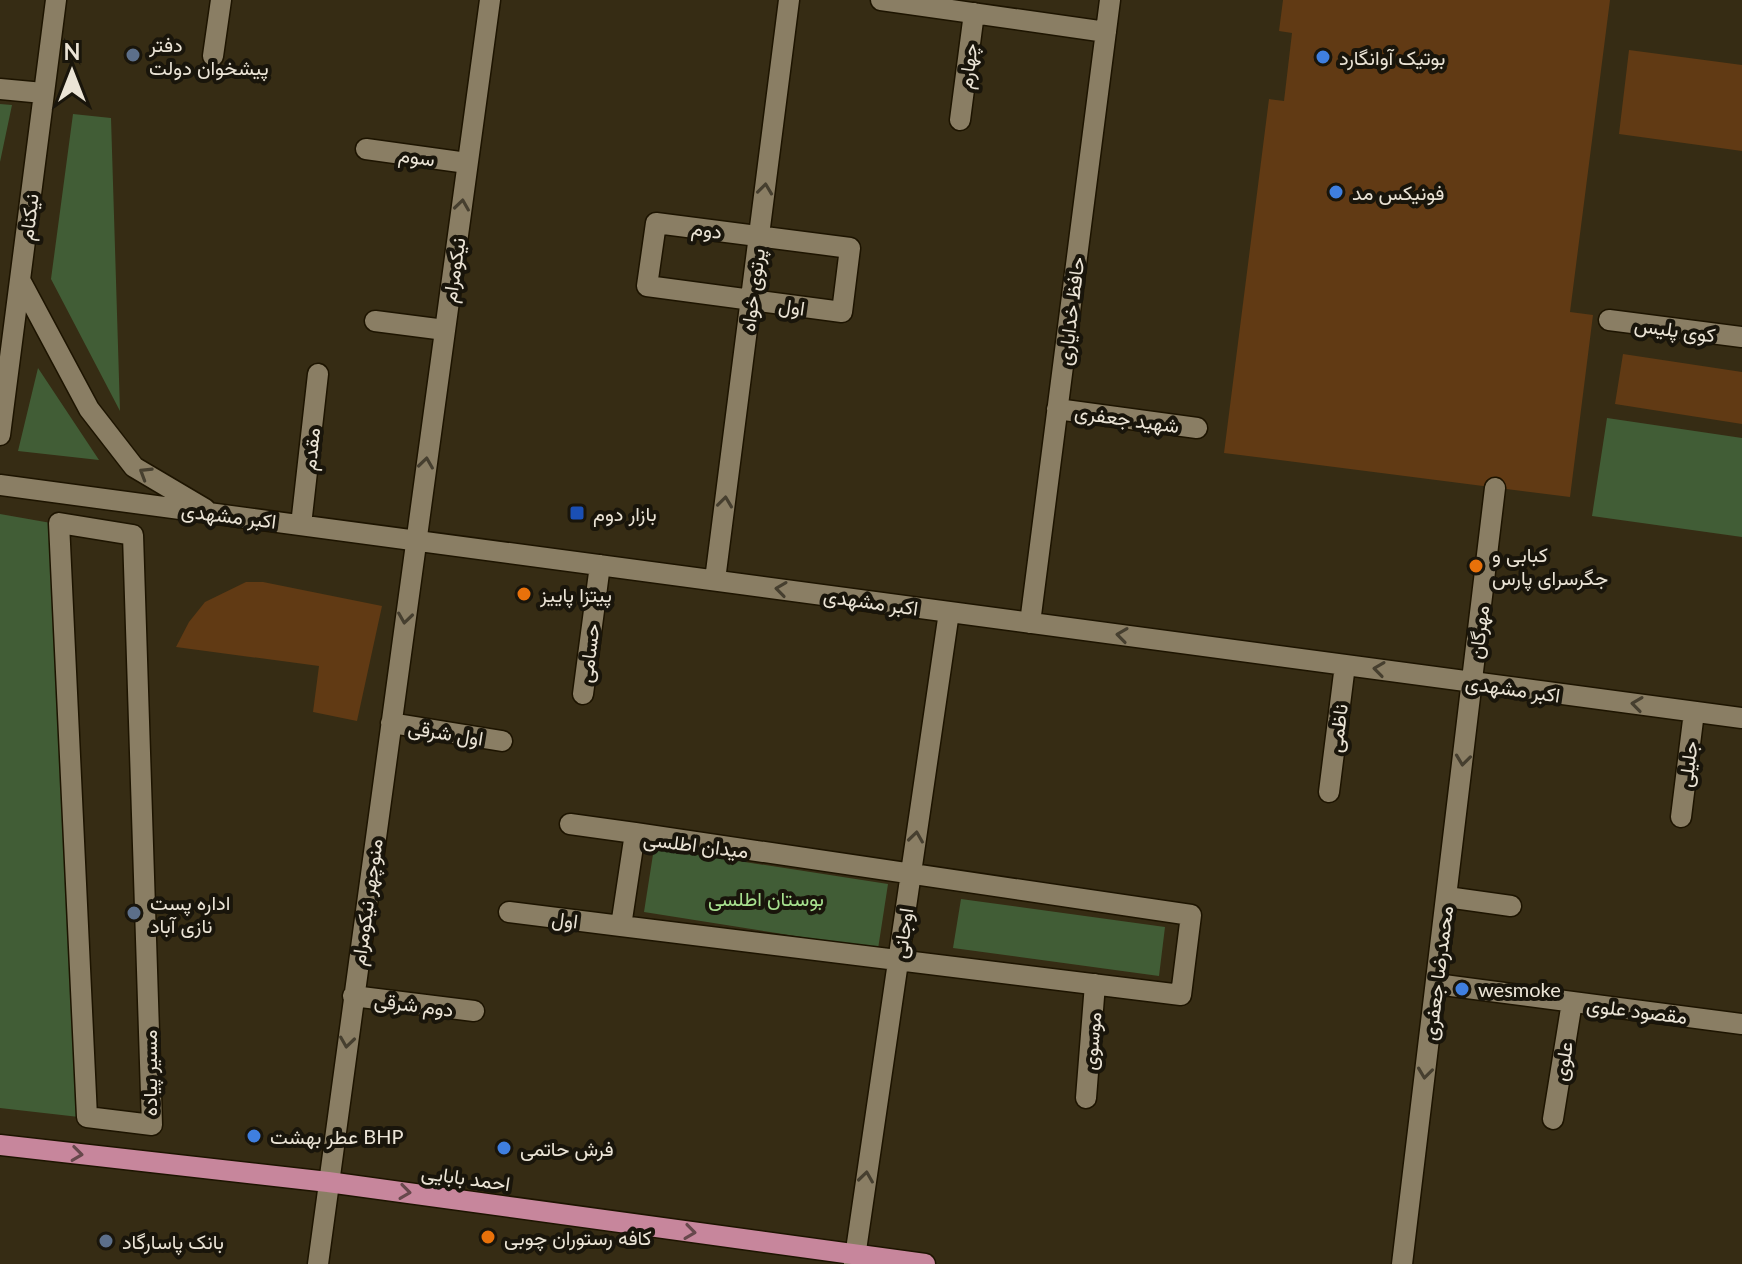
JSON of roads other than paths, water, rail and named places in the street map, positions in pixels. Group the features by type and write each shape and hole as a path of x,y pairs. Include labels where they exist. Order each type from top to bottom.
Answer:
{"main road":[{"name":"احمد بابایی","path":"0,1145 328,1182 855,1259 925,1264"}],"street":[{"name":"نیکنام","path":"0,434 56,0"},
{"path":"0,434 56,0"},
{"path":"213,56 221,0"},
{"name":"نیکومرام","path":"415,540 490,0"},
{"name":"پرتوی خواه","path":"715,580 789,0"},
{"path":"881,0 1106,32"},
{"name":"حافظ خدایاری","path":"1030,623 1110,0"},
{"name":"چهارم","path":"960,120 974,13"},
{"path":"0,89 43,93"},
{"name":"سوم","path":"366,149 467,163"},
{"name":"دوم","path":"647,286 656,223 759,236"},
{"name":"اول","path":"647,286 842,312 850,248 759,236"},
{"path":"20,280 89,409 134,467 212,513"},
{"name":"کوی پلیس","path":"1609,320 1742,337"},
{"path":"375,321 445,330"},
{"name":"مقدم","path":"301,525 318,374"},
{"name":"شهید جعفری","path":"1057,409 1197,428"},
{"name":"اکبر مشهدی","path":"0,485 1742,718"},
{"name":"مهرگان","path":"1472,682 1495,488"},
{"name":"مسیر پیاده","path":"59,523 133,535 152,1125 87,1117 59,523"},
{"name":"منوچهر نیکومرام","path":"318,1264 415,540"},
{"name":"حسامی","path":"583,694 600,565"},
{"name":"اوجانی","path":"855,1259 949,612"},
{"name":"ناظمی","path":"1329,792 1345,665"},
{"name":"محمدرضا جعفری","path":"1402,1264 1472,682"},
{"name":"جلیلی","path":"1681,817 1694,712"},
{"name":"اول شرقی","path":"391,723 502,741"},
{"path":"570,824 635,833"},
{"name":"میدان اطلسی","path":"621,926 635,833 1191,915 1181,995 1095,984"},
{"path":"1447,897 1511,906"},
{"name":"اول","path":"509,912 621,926"},
{"path":"621,926 1095,984"},
{"name":"موسوی","path":"1086,1098 1095,984"},
{"name":"مقصود علوی","path":"1436,984 1742,1024"},
{"name":"دوم شرقی","path":"353,996 474,1011"},
{"name":"علوی","path":"1553,1119 1572,1002"}],"place":[{"name":"دفتر پیشخوان دولت","path":"133,55"},
{"name":"بوتیک آوانگارد","path":"1323,57"},
{"name":"فونیکس مد","path":"1336,192"},
{"name":"بازار دوم","path":"577,513"},
{"name":"کبابی و جگرسرای پارس","path":"1476,566"},
{"name":"پیتزا پاییز","path":"524,594"},
{"name":"اداره پست نازی آباد","path":"134,913"},
{"name":"wesmoke","path":"1462,989"},
{"name":"عطر بهشت BHP","path":"254,1136"},
{"name":"فرش حاتمی","path":"504,1148"},
{"name":"کافه رستوران چوبی","path":"488,1237"},
{"name":"بانک پاسارگاد","path":"106,1241"}],"park label":[{"name":"بوستان اطلسی","path":"766,898"}]}
